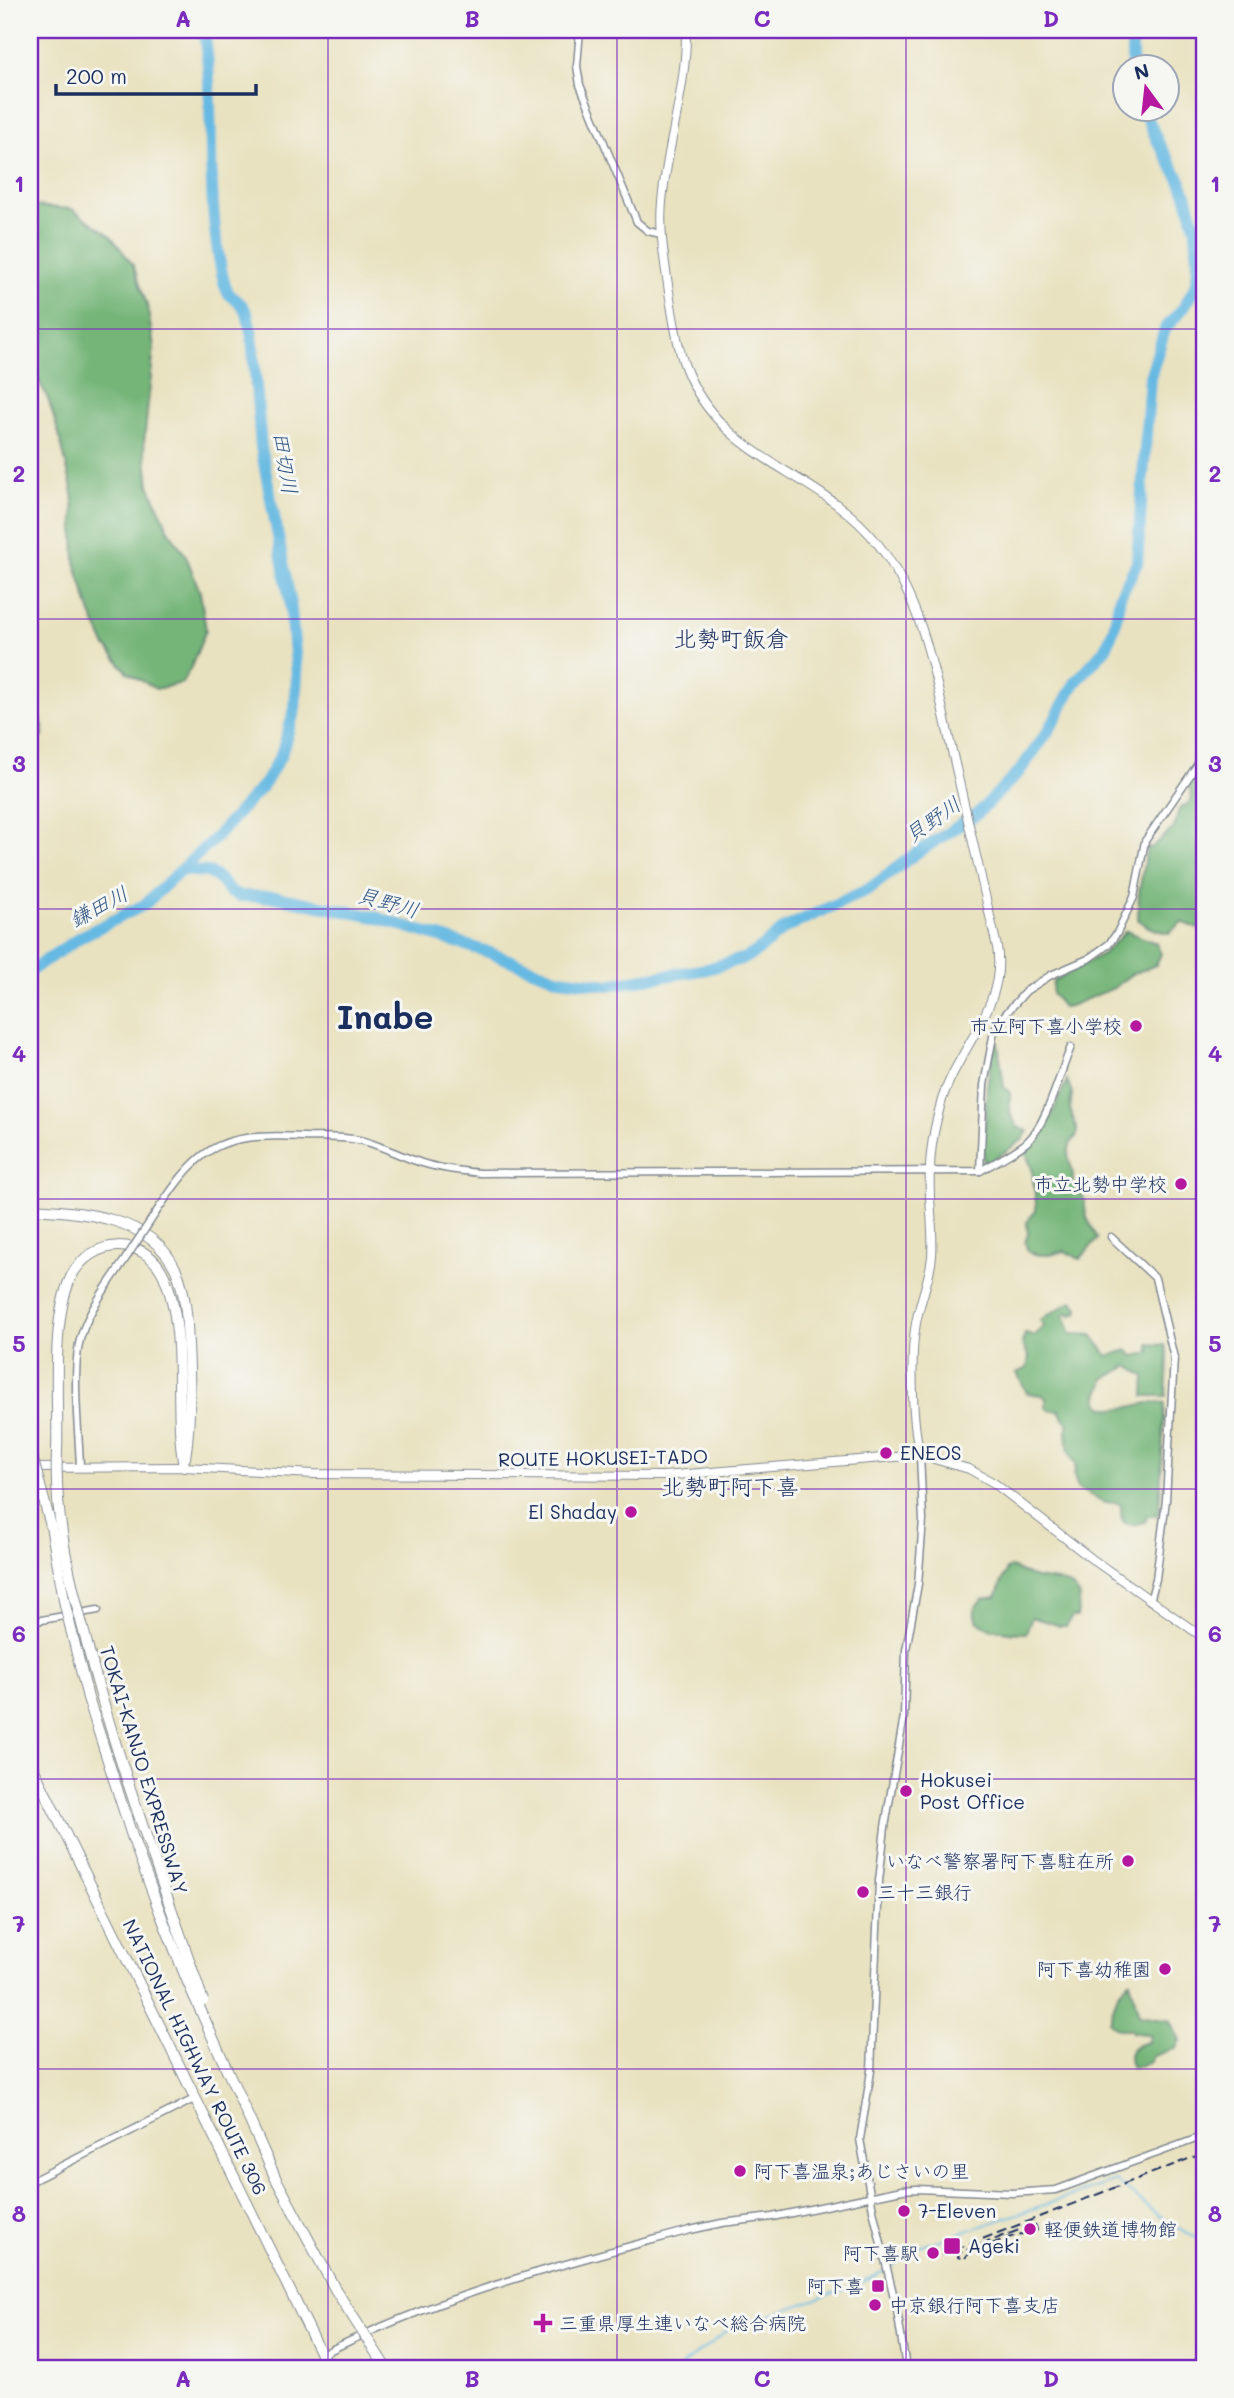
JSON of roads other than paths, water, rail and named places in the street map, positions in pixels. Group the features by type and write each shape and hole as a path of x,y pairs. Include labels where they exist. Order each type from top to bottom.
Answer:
{"highway":[{"path":"30,1209 79,1214 122,1223 148,1236 170,1259 186,1304 190,1377 188,1443 184,1467"},
{"name":"TOKAI-KANJO EXPRESSWAY","path":"184,1467 180,1443 176,1334 169,1289 156,1263 142,1252 120,1245 100,1248 77,1266 62,1310 55,1486 69,1576 102,1701 145,1838 222,2058"},
{"name":"TOKAI-KANJO EXPRESSWAY","path":"30,1452 51,1526 65,1605 103,1747 161,1915 265,2156 335,2289 386,2368"},
{"name":"NATIONAL HIGHWAY ROUTE 306","path":"30,1762 328,2368"}],"main road":[{"path":"686,30 684,72 662,203 662,234 678,344 690,377 715,418 738,440 828,496 853,517 878,544 901,578 924,630 997,947 998,978 989,1010 958,1062 934,1133 929,1172 932,1258 916,1323 913,1363 919,1455"},
{"name":"ROUTE HOKUSEI-TADO","path":"30,1468 184,1467 313,1474 663,1476 919,1455 969,1469 993,1483 1150,1601 1204,1638"}],"street":[{"path":"580,30 577,66 580,85 636,222 648,231 662,234"},
{"path":"980,1171 984,1085 994,1031 1026,991 1051,975 1088,959 1109,944 1134,897 1145,841 1204,755"},
{"path":"80,1467 77,1354 81,1336 98,1301 180,1177 199,1158 222,1144 256,1136 362,1141 445,1170 480,1173 980,1171 1026,1143 1034,1134 1071,1047"},
{"path":"1111,1237 1154,1278 1174,1358 1166,1500 1156,1579 1150,1601"},
{"path":"906,2368 897,2310 860,2139 871,2071 879,1881 885,1827 904,1716 906,1650 918,1584 923,1520 919,1455"},
{"path":"30,1622 99,1610"},
{"path":"30,2182 196,2098"},
{"path":"321,2355 425,2309 565,2264 712,2225 772,2217 916,2189 1012,2193 1056,2190 1204,2136"}],"waterway":[{"name":"田切川","path":"30,971 82,936 144,905 216,837 265,783 281,755 295,709 297,675 290,600 261,447 252,336 247,313 225,286 218,254 204,30"},
{"name":"貝野川","path":"1132,30 1132,52"},
{"name":"貝野川","path":"181,870 207,872 217,877 230,892 239,896 276,897 375,917 485,951 559,979 608,985 707,969 745,958 785,928 869,889 915,854 977,814 1019,772 1049,730 1075,683 1106,648 1114,628 1120,596 1137,563 1150,377 1165,329 1184,307 1197,283 1198,261 1196,230 1186,194 1149,122"},
{"path":"889,2268 919,2247 1116,2181 1169,2222 1204,2239"},
{"path":"679,2368 730,2329 857,2285 884,2271"}],"railway":[{"path":"941,2255 1204,2153"},
{"path":"1035,2224 1035,2232 1017,2235 974,2250 963,2259 958,2257 959,2253 1035,2224"}],"place":[{"name":"市立阿下喜小学校","path":"1136,1026"},
{"name":"市立北勢中学校","path":"1181,1184"},
{"name":"ENEOS","path":"886,1453"},
{"name":"El Shaday","path":"631,1512"},
{"name":"Hokusei Post Office","path":"906,1791"},
{"name":"いなべ警察署阿下喜駐在所","path":"1128,1861"},
{"name":"三十三銀行","path":"863,1892"},
{"name":"阿下喜幼稚園","path":"1165,1969"},
{"name":"阿下喜温泉;あじさいの里","path":"740,2171"},
{"name":"7-Eleven","path":"904,2211"},
{"name":"軽便鉄道博物館","path":"1030,2229"},
{"name":"Ageki","path":"952,2246"},
{"name":"阿下喜駅","path":"933,2253"},
{"name":"阿下喜","path":"878,2286"},
{"name":"中京銀行阿下喜支店","path":"875,2305"},
{"name":"三重県厚生連いなべ総合病院","path":"543,2323"}],"district":[{"name":"北勢町飯倉","path":"731,639"},
{"name":"Inabe","path":"385,1017"},
{"name":"北勢町阿下喜","path":"730,1487"}],"water label":[{"name":"鎌田川","path":"99,907"}]}
